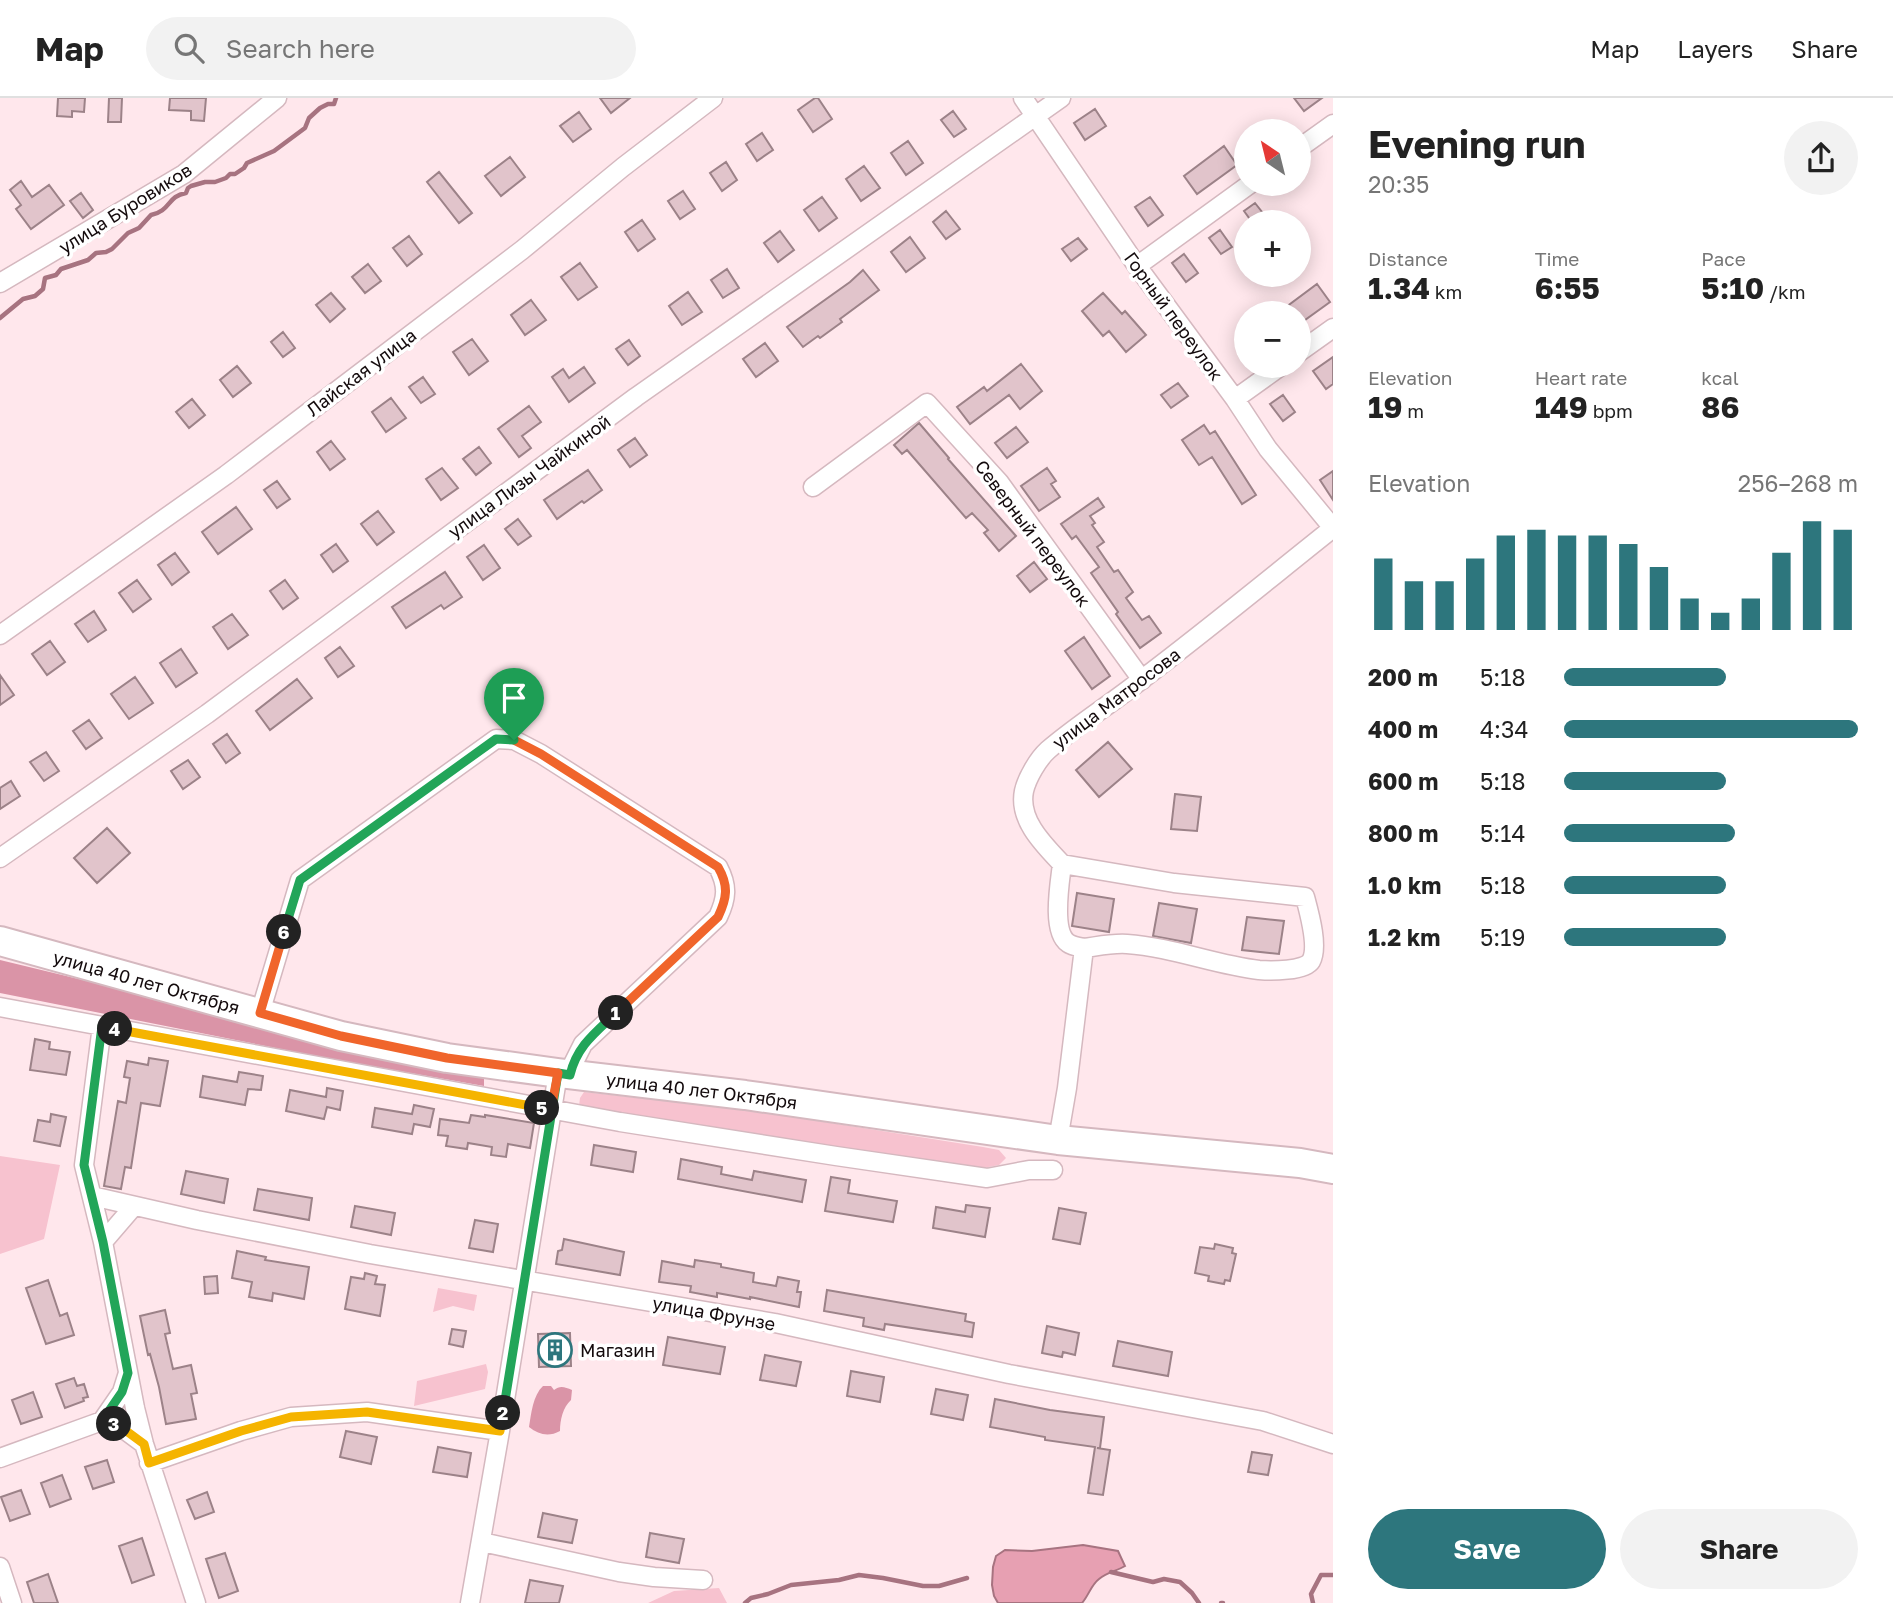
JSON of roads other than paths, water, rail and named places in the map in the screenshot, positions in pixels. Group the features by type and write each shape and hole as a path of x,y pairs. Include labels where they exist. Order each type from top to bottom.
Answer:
{"main road":[{"name":"улица 40 лет Октября","path":"0,941 341,1036 447,1058 745,1095 1058,1140 1300,1163 1333,1169"}],"street":[{"name":"улица Буровиков","path":"0,283 184,174 277,98"},
{"name":"Лайская улица","path":"0,635 226,475 522,250 713,98"},
{"name":"Горный переулок","path":"1023,98 1137,266 1235,399 1268,449 1333,528"},
{"name":"улица Лизы Чайкиной","path":"0,858 207,714 636,397 1061,98"},
{"path":"1311,140 1333,124"},
{"path":"1137,266 1234,196"},
{"path":"1311,344 1333,328"},
{"path":"1235,399 1264,378"},
{"name":"Северный переулок","path":"813,487 927,403 999,482 1142,680"},
{"name":"улица Матросова","path":"1062,864 1037,836 1025,809 1024,792 1045,752 1142,680 1333,528"},
{"path":"260,1013 300,880 496,739 514,740 541,754 718,867 725,880 726,898 718,917 583,1044 573,1064 564,1074 551,1110 470,1603"},
{"path":"1062,864 1174,883 1305,897 1311,921 1313,951 1312,959 1306,966 1259,970 1127,944 1084,948 1069,944 1059,924 1062,864"},
{"path":"1058,1140 1068,1088 1084,948"},
{"path":"0,1007 551,1110 750,1143 987,1178 1029,1170 1053,1170"},
{"path":"102,1026 84,1165 103,1242 144,1444 196,1603"},
{"name":"улица Фрунзе","path":"92,1196 370,1254 775,1323 1009,1374 1264,1421 1333,1444"},
{"path":"103,1242 134,1206"},
{"path":"0,1458 102,1421 122,1392 128,1373"},
{"path":"149,1463 291,1417 367,1412 500,1431"},
{"path":"102,1421 125,1430 144,1444"},
{"path":"482,1542 619,1572 703,1580"},
{"path":"0,1567 12,1603"}],"waterway":[{"path":"0,318 23,299 35,296 43,289 45,278 56,275 61,269 88,260 96,253 112,249 128,233 139,228 175,197 186,193 191,186 226,178 244,168 247,163 274,151 305,128 309,118 320,108 334,104 336,98"},
{"path":"1111,1572 1153,1582 1164,1579 1180,1582 1199,1603"},
{"path":"745,1603 751,1598 791,1585 859,1575 923,1586 939,1586 967,1578"},
{"path":"1313,1603 1311,1594 1321,1575 1333,1575"}],"place":[{"name":"Магазин","path":"555,1350"}]}
